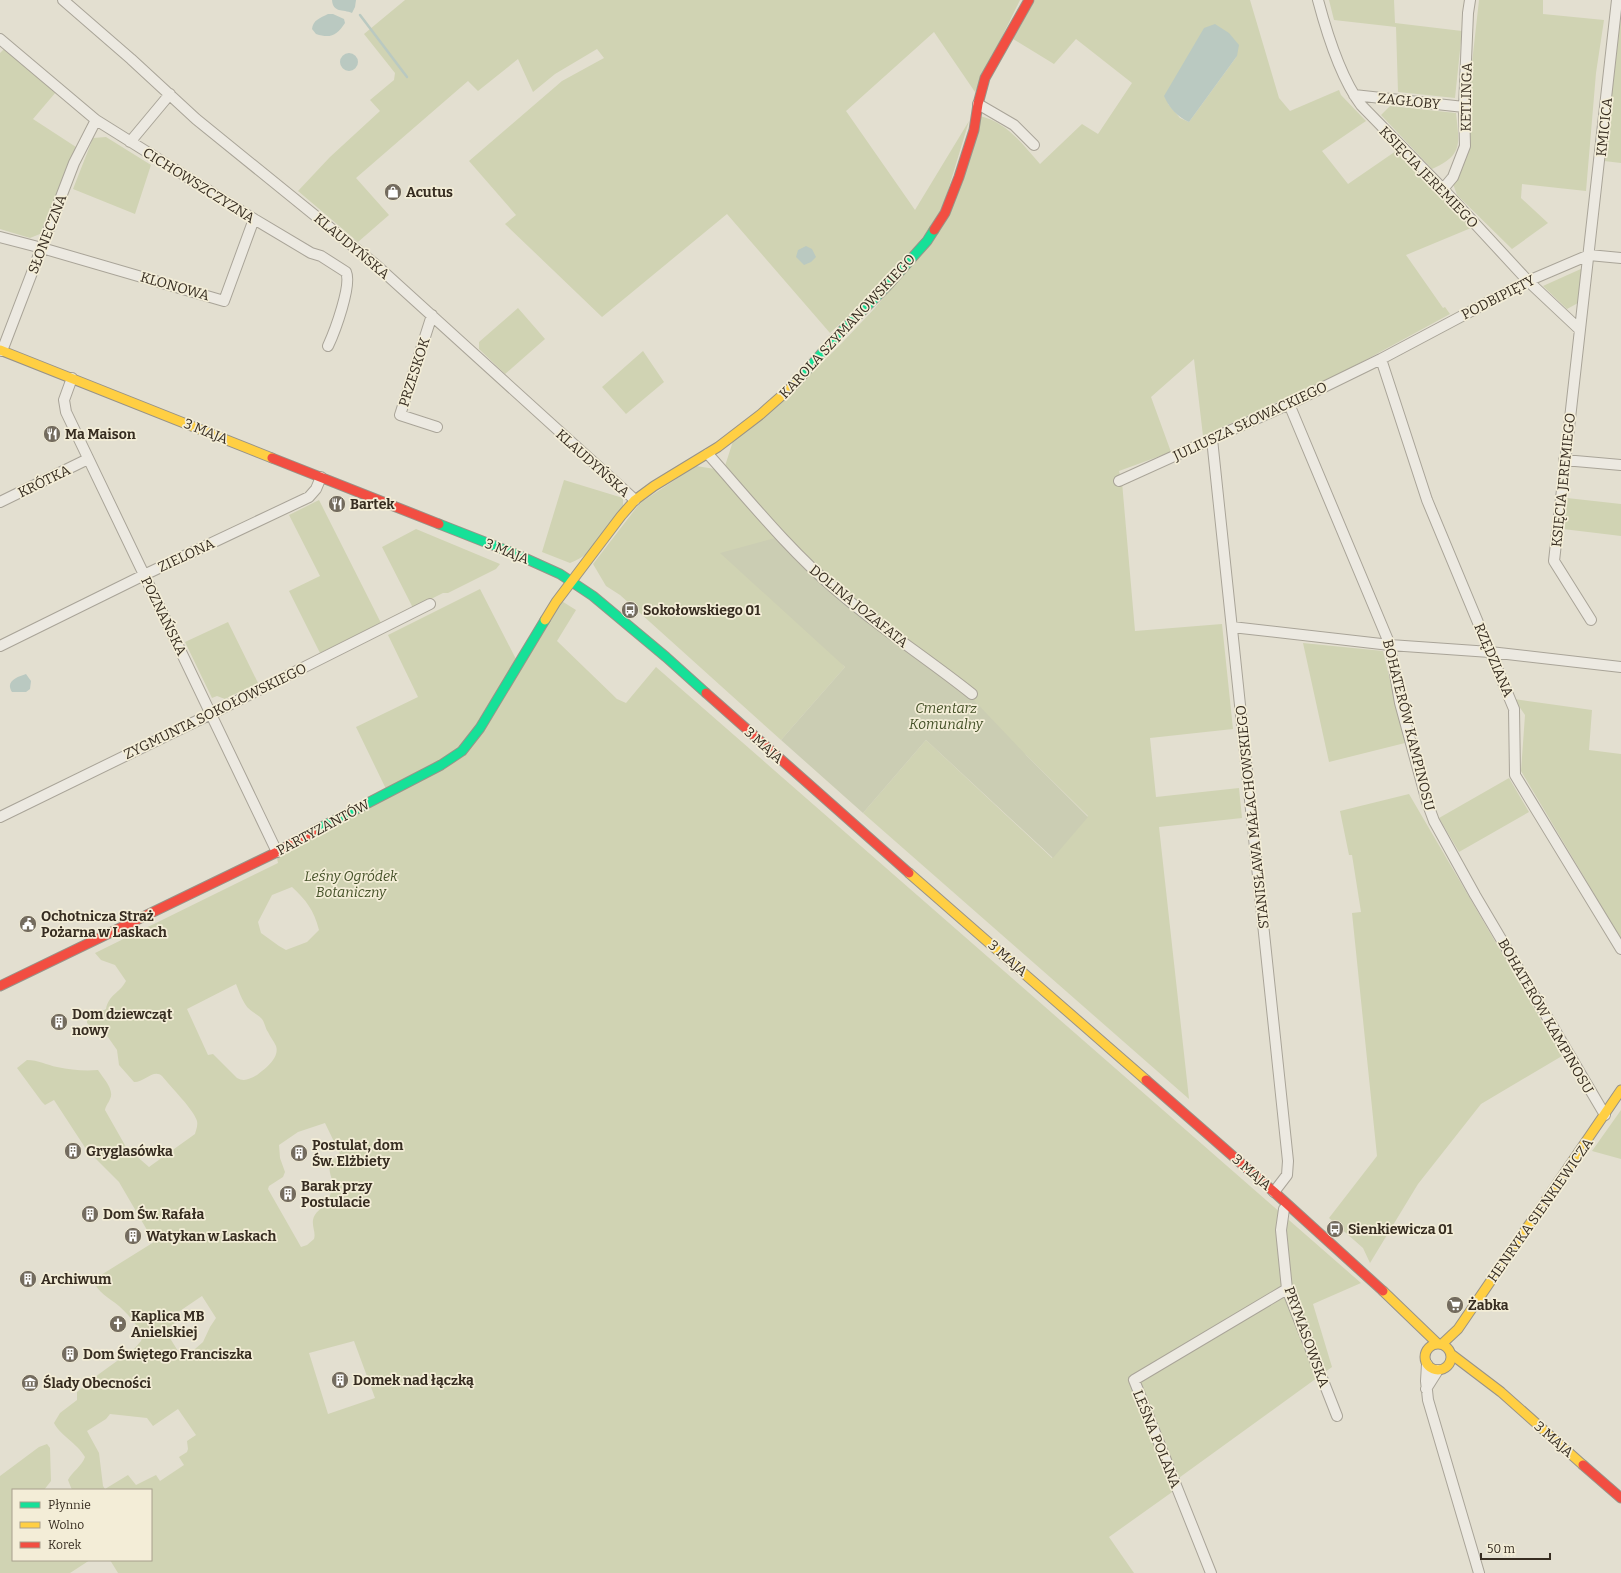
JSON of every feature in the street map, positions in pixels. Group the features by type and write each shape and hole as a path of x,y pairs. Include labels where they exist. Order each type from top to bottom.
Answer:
{"street":[{"name":"KLAUDYŃSKA","path":"63,0 132,59 196,119 376,265 635,500"},
{"name":"KAROLA SZYMANOWSKIEGO","path":"571,583 621,516 635,500 678,470 708,454 746,426 792,388 833,340 887,286 927,241 945,212 959,177 974,130 978,104 985,78 1029,0"},
{"name":"KSIĘCIA JEREMIEGO","path":"1318,0 1327,35 1354,95 1371,117 1442,189 1528,281 1579,330"},
{"name":"KETLINGA","path":"1442,189 1453,177 1465,146 1464,107 1468,13 1470,0"},
{"name":"KMICICA","path":"1589,255 1617,0"},
{"name":"CICHOWSZCZYZNA","path":"0,38 96,120 254,219 311,253 321,256 346,272 348,282 334,333 328,346"},
{"path":"130,142 170,94"},
{"name":"ZAGŁOBY","path":"1354,95 1464,107"},
{"path":"978,104 1014,126 1034,145"},
{"name":"SŁONECZNA","path":"1,350 42,248 74,162 96,120"},
{"name":"KLONOWA","path":"42,248 224,301 254,219"},
{"path":"0,237 42,248"},
{"name":"KSIĘCIA JEREMIEGO","path":"1589,255 1564,460 1554,561 1591,620"},
{"name":"PODBIPIĘTY","path":"1381,359 1528,281 1589,255 1621,258"},
{"name":"PRZESKOK","path":"432,315 400,415 437,427"},
{"name":"3 MAJA","path":"1,350 525,558 560,574 571,583 596,598 666,657 812,788 1274,1192 1440,1344"},
{"name":"JULIUSZA SŁOWACKIEGO","path":"1119,480 1289,404 1381,359"},
{"name":"RZĘDZIANA","path":"1381,359 1427,500 1514,708 1515,775 1621,949"},
{"name":"POZNAŃSKA","path":"72,378 65,394 64,405 66,412 277,852"},
{"name":"BOHATERÓW KAMPINOSU","path":"1289,404 1390,645 1400,703 1427,802 1434,821 1457,864 1605,1116"},
{"name":"STANISŁAWA MAŁACHOWSKIEGO","path":"1212,439 1288,1160 1287,1175 1274,1192"},
{"name":"DOLINA JOZAFATA","path":"708,454 810,567 895,638 927,659 972,694"},
{"name":"KRÓTKA","path":"0,502 88,459"},
{"path":"1564,460 1621,465"},
{"name":"ZIELONA","path":"0,646 144,575 309,497 316,489 321,477"},
{"name":"PARTYZANTÓW","path":"0,986 277,852 323,826 441,765 462,751 480,728 556,602 571,583"},
{"name":"ZYGMUNTA SOKOŁOWSKIEGO","path":"0,816 211,714 430,604"},
{"path":"1232,627 1390,645 1490,652 1621,667"},
{"name":"HENRYKA SIENKIEWICZA","path":"1440,1344 1458,1329 1605,1116 1621,1090"},
{"name":"PRYMASOWSKA","path":"1284,1209 1281,1230 1287,1289 1337,1416"},
{"name":"LEŚNA POLANA","path":"1211,1573 1134,1380 1287,1289"},
{"name":"3 MAJA","path":"1415,1322 1426,1359"},
{"name":"HENRYKA SIENKIEWICZA","path":"1451,1352 1458,1329"},
{"path":"1426,1389 1442,1369 1450,1364 1451,1352 1440,1344 1429,1348 1426,1359 1426,1389 1479,1573"},
{"name":"3 MAJA","path":"1451,1352 1487,1380 1621,1498"},
{"path":"1426,1359 1432,1368 1442,1369"},
{"name":"3 MAJA","path":"1442,1369 1487,1380"}],"green space":[{"path":"405,0 1020,0 975,92 934,32 846,111 915,210 969,121 943,207 925,234 890,278 830,333 727,214 602,317 505,224 516,215 469,161 562,81 604,58 597,49 555,74 533,92 518,59 478,91 468,81 356,178 389,215 358,242 298,191 330,157 380,111 370,100 394,80 395,73 364,34"},
{"path":"1035,0 1250,0 1279,98 1290,111 1339,90 1341,95 1366,121 1322,151 1348,184 1396,151 1471,228 1406,255 1443,308 1445,307 1450,314 1347,370 1203,436 1194,359 1151,397 1171,452 1119,471 1122,482 1135,631 1222,624 1233,729 1150,738 1156,797 1239,788 1242,818 1159,827 1189,1099 863,813 926,740 1052,858 1088,816 1026,755 842,664 845,667 781,740 620,595 606,586 593,564 640,503 696,466 715,469 779,536 786,534 725,466 733,441 797,387 839,346 875,308 939,230 980,116 990,119 1007,129 1040,164 1082,124 1098,134 1132,83 1076,39 1054,64 1013,39","holes":["1237,56 1189,122 1180,118 1168,104"]},
{"path":"1329,0 1394,0 1395,23 1462,31 1455,98 1398,92 1396,27 1334,20"},
{"path":"1479,0 1543,0 1543,14 1604,20 1596,73 1586,191 1522,184 1521,198 1548,223 1512,249 1457,195 1452,181 1465,155 1468,99"},
{"path":"1621,16 1621,163 1604,161"},
{"path":"5,48 56,92 33,119 76,147 40,234 30,238 0,229 0,53"},
{"path":"1390,106 1456,113 1458,140 1457,147 1450,159 1432,169 1381,115"},
{"path":"106,137 151,165 135,214 73,189 93,138"},
{"path":"1583,268 1578,303 1567,309 1543,286"},
{"path":"518,308 545,339 505,374 479,349 479,342"},
{"path":"643,351 664,382 626,414 602,387"},
{"path":"564,480 623,498 623,506 601,539 588,553 570,563 542,552"},
{"path":"1567,498 1621,504 1621,536 1563,529"},
{"path":"319,500 381,623 320,653 289,591 320,576 289,515"},
{"path":"416,529 500,564 496,569 448,593 443,593 413,608 382,547"},
{"name":"Cmentarz Komunalny","path":"779,537 806,570 873,628 967,693 1088,817 1053,858 926,740 863,813 781,740 845,667 720,553"},
{"path":"480,589 517,661 481,722 451,756 386,789 356,727 418,697 388,635"},
{"name":"Leśny Ogródek Botaniczny","path":"560,600 576,610 557,641 617,699 626,703 656,667 1361,1283 1313,1304 1332,1367 1176,1480 1175,1490 1109,1537 1134,1573 118,1573 111,1561 152,1561 152,1489 105,1489 72,1489 68,1480 85,1457 82,1452 56,1427 54,1423 60,1413 77,1400 77,1392 135,1348 141,1341 143,1335 126,1312 101,1292 93,1280 154,1242 119,1182 86,1149 54,1100 45,1105 17,1068 27,1060 67,1069 98,1070 108,1084 111,1092 110,1099 105,1110 126,1147 149,1167 195,1134 197,1121 195,1116 162,1076 156,1074 134,1082 119,1065 117,1050 103,1030 90,1026 87,1023 87,1020 106,1009 109,1000 126,981 115,965 101,960 95,953 278,863 277,858 455,760","holes":["292,887 309,906 315,917 319,930 307,942 286,950 261,933 258,922 272,895","236,984 242,999 247,1006 261,1018 276,1046 277,1050 274,1059 257,1075 245,1080 237,1078 213,1054 208,1055 187,1009","325,1123 340,1154 331,1163 330,1172 332,1186 328,1200 314,1217 314,1239 307,1245 301,1247 268,1189 269,1186 283,1177 285,1172 280,1158 279,1145 298,1132","202,1296 216,1318 203,1342 195,1349 181,1356 165,1330 175,1323 171,1317","354,1341 375,1398 328,1414 309,1353","178,1409 196,1435 187,1441 187,1452 179,1457 184,1465 160,1481 156,1475 136,1485 128,1475 105,1489 103,1486 99,1453 87,1431 106,1419 110,1414 147,1418 153,1426"]},
{"path":"228,622 258,683 225,699 217,696 212,698 185,642"},
{"path":"1303,643 1383,651 1405,743 1329,762"},
{"path":"1514,699 1592,710 1589,750 1621,754 1621,939 1521,771 1525,715"},
{"path":"1509,778 1529,812 1459,852 1439,818"},
{"path":"1409,794 1562,1056 1481,1104 1418,1184 1370,1263 1363,1248 1329,1218 1377,1156 1352,913 1361,912 1352,855 1349,855 1340,811"},
{"path":"1621,1110 1621,1159 1592,1151"},
{"path":"47,1444 50,1448 51,1481 45,1489 12,1489 12,1561 88,1561 70,1573 0,1573 0,1476 39,1447"}],"shaded area":[{"path":"332,0 356,0 355,7 352,13 339,10 334,7"},
{"path":"328,14 333,14 344,19 345,23 333,35 326,36 316,34 312,29 314,23"},
{"path":"1215,24 1229,33 1239,45 1237,56 1189,122 1174,112 1164,96 1204,28"},
{"path":"349,53 355,56 358,62 355,68 349,71 343,68 340,62 343,56"},
{"path":"806,246 812,249 816,257 811,262 804,265 796,257 798,250"},
{"path":"26,674 31,681 30,689 26,692 12,692 10,688 11,682"}],"waterway":[{"path":"360,15 407,77"}],"traffic: fast":[{"path":"795,384 833,340 887,286 927,241 934,230"},
{"path":"439,524 518,555 560,574 593,596 666,657 706,693"},
{"path":"312,832 441,765 462,751 480,728 545,620"}],"traffic: slow":[{"path":"0,350 272,458"},
{"path":"545,620 556,602 621,516 635,500 654,486 718,447 761,414 795,384"},
{"path":"909,873 1146,1080"},
{"path":"1442,1344 1458,1329 1621,1090"},
{"path":"1383,1291 1438,1344"},
{"path":"1438,1344 1447,1348 1451,1357 1447,1366 1438,1370 1429,1366 1425,1357 1429,1348 1438,1344"},
{"path":"1451,1354 1501,1392 1583,1465"}],"traffic: jam":[{"path":"934,230 945,213 959,177 974,130 978,104 985,78 1029,0"},
{"path":"272,458 439,524"},
{"path":"706,693 909,873"},
{"path":"0,986 277,852 312,832"},
{"path":"1146,1080 1274,1192 1383,1291"},
{"path":"1583,1465 1621,1498"}],"place":[{"name":"Acutus","path":"393,192"},
{"name":"Ma Maison","path":"52,434"},
{"name":"Bartek","path":"337,504"},
{"name":"Sokołowskiego 01","path":"630,610"},
{"name":"Ochotnicza Straż Pożarna w Laskach","path":"28,924"},
{"name":"Dom dziewcząt nowy","path":"59,1022"},
{"name":"Gryglasówka","path":"73,1151"},
{"name":"Postulat, dom Św. Elżbiety","path":"299,1153"},
{"name":"Barak przy Postulacie","path":"288,1194"},
{"name":"Dom Św. Rafała","path":"90,1214"},
{"name":"Sienkiewicza 01","path":"1335,1229"},
{"name":"Watykan w Laskach","path":"133,1236"},
{"name":"Archiwum","path":"28,1279"},
{"name":"Żabka","path":"1455,1305"},
{"name":"Kaplica MB Anielskiej","path":"118,1324"},
{"name":"Dom Świętego Franciszka","path":"70,1354"},
{"name":"Domek nad łączką","path":"340,1380"},
{"name":"Ślady Obecności","path":"30,1383"}]}
